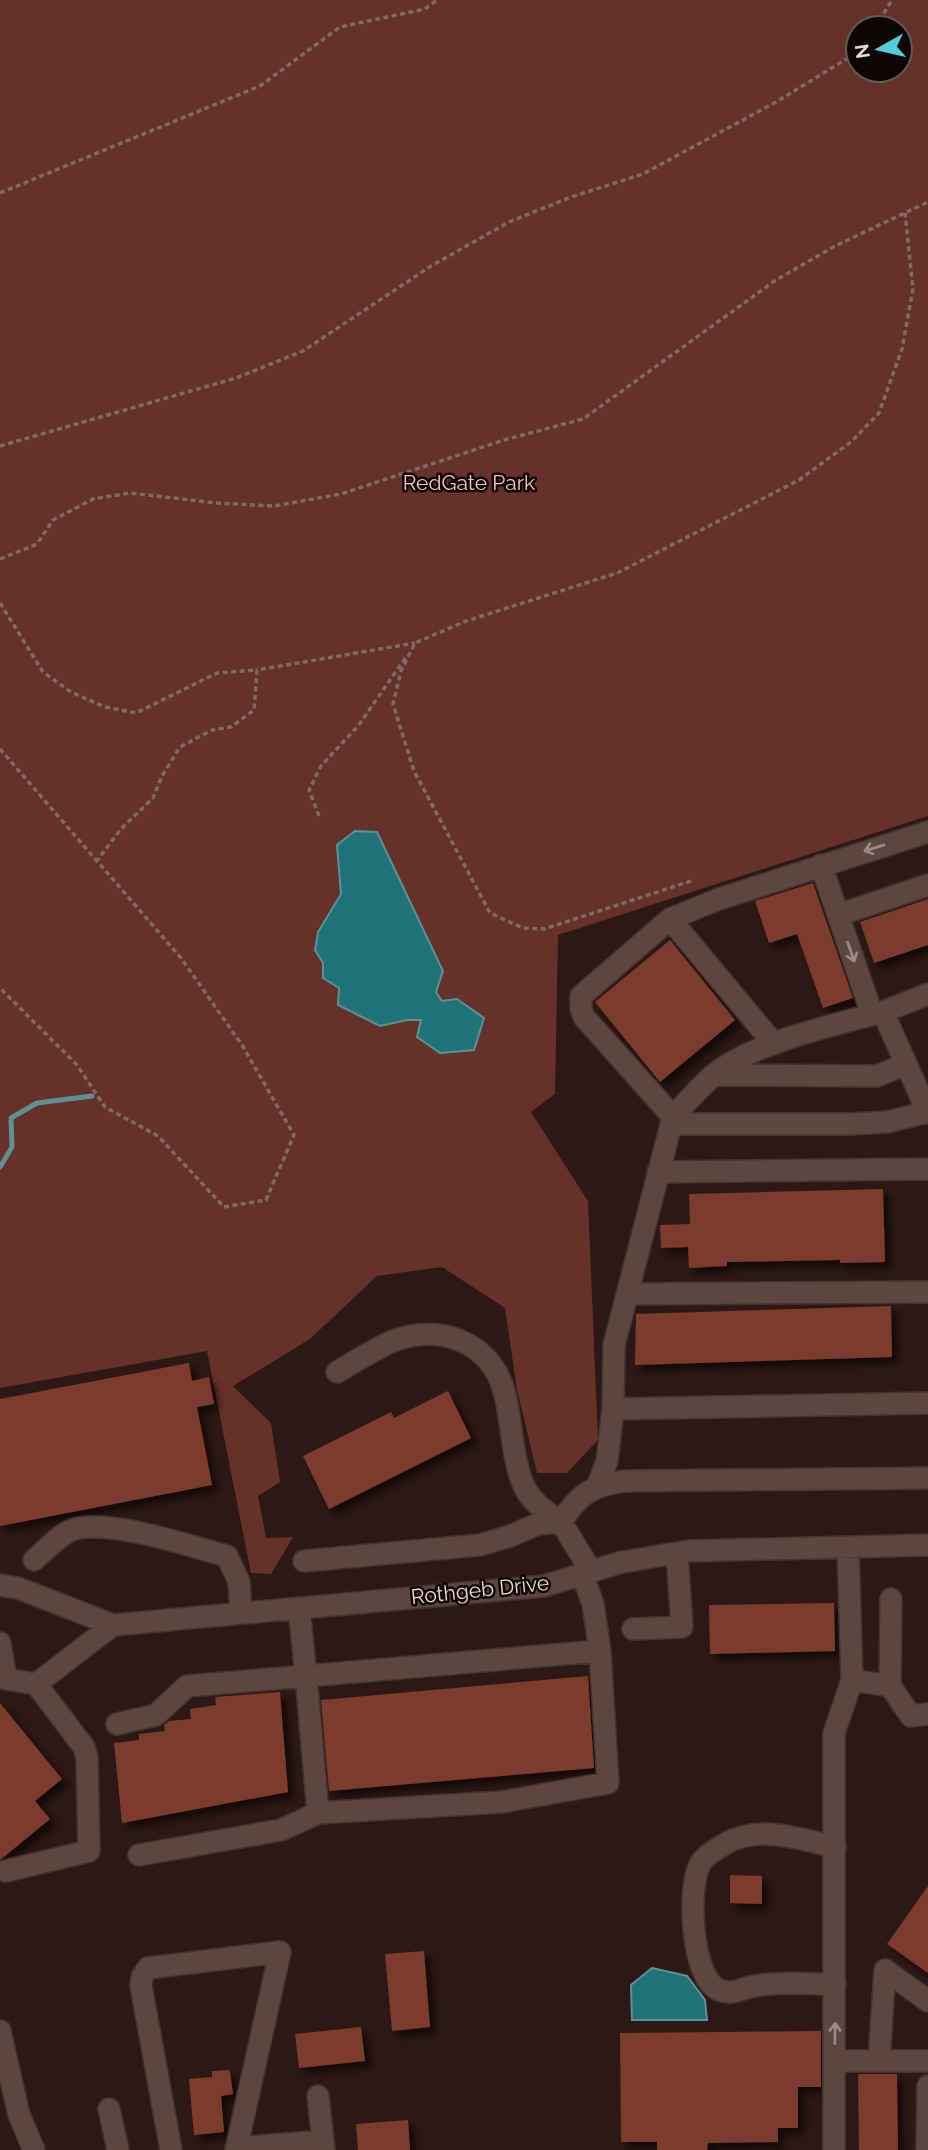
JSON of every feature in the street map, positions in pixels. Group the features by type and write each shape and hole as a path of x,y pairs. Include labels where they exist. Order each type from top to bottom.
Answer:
{"street":[{"path":"821,865 838,915 878,1013 928,1112 887,1122 851,1124 672,1121 584,1017 581,996 670,919 719,899 821,865 928,832"},
{"path":"838,915 928,885"},
{"path":"670,919 774,1044"},
{"path":"598,1485 607,1461 613,1409 614,1345 672,1121 699,1089 724,1067 774,1044 878,1013 928,994"},
{"path":"715,1075 877,1076 906,1064"},
{"path":"658,1172 928,1169"},
{"path":"627,1294 928,1292"},
{"path":"139,1854 281,1830 318,1813 502,1802 608,1783 600,1651 587,1573 561,1522 535,1503 524,1488 503,1389 494,1370 477,1348 428,1332 394,1341 337,1372"},
{"path":"613,1409 928,1403"},
{"path":"561,1522 574,1501 598,1485 624,1481 928,1478"},
{"path":"304,1561 480,1545 538,1524 561,1522"},
{"path":"34,1560 70,1531 90,1527 167,1540 227,1556 239,1582 242,1614"},
{"name":"Rothgeb Drive","path":"113,1625 544,1586 622,1562 677,1553 928,1545"},
{"path":"834,2150 834,1733 852,1680 848,1547"},
{"path":"633,1629 692,1627 677,1553"},
{"path":"0,1585 18,1588 113,1625"},
{"path":"891,1599 890,1686 911,1716 928,1714"},
{"path":"299,1608 318,1813"},
{"path":"36,1684 113,1625"},
{"path":"0,1643 6,1679 36,1684 84,1747 88,1758 89,1851 6,1871"},
{"path":"117,1724 156,1715 187,1686 600,1651"},
{"path":"852,1680 890,1686"},
{"path":"835,1847 783,1835 752,1835 726,1843 701,1862 692,1894 694,1930 703,1970 715,1988 729,1993 775,1983 835,1984"},
{"path":"171,2150 141,1986 142,1977 148,1968 281,1952 236,2149 323,2145 318,2096"},
{"path":"880,2060 885,1970 928,2001"},
{"path":"0,2031 19,2115 34,2150"},
{"path":"834,2062 928,2061"},
{"path":"927,2133 928,2086"},
{"path":"109,2109 118,2150"}],"path":[{"path":"0,193 260,86 340,27 425,9 437,0"},
{"path":"0,446 236,378 303,351 431,266 509,222 570,197 643,174 776,102 844,61"},
{"path":"0,559 37,544 53,520 93,499 130,493 217,503 274,506 341,494 504,440 583,419 776,280 835,246 928,202"},
{"path":"0,603 43,672 71,692 104,707 135,713 218,673 257,670 415,643 466,621 617,573 799,480 851,442 879,412 902,349 913,289 905,213"},
{"path":"319,816 309,790 321,766 358,726 415,643"},
{"path":"415,643 401,671 393,704 414,771 490,913 523,928 544,929 691,881"},
{"path":"96,862 121,829 153,798 162,776 180,747 212,730 231,727 254,710 257,670"},
{"path":"0,749 181,958 242,1045 295,1135 266,1200 224,1207 158,1136 106,1107 77,1065 0,988"}],"green space":[{"name":"RedGate Park","path":"0,0 928,0 928,816 558,935 555,1094 531,1112 588,1201 598,1440 567,1473 537,1473 517,1390 505,1308 442,1267 377,1276 310,1339 233,1386 271,1423 280,1482 258,1496 266,1538 293,1537 271,1574 251,1573 207,1351 0,1388"}],"water":[{"path":"355,831 377,832 443,971 436,992 442,1001 457,999 484,1018 474,1050 440,1053 417,1037 421,1020 380,1026 338,1005 339,988 323,978 323,963 315,950 318,932 341,894 337,845"},
{"path":"652,1968 687,1976 705,2000 707,2020 632,2020 631,1985"}],"building":[{"path":"813,883 853,998 823,1008 797,934 769,943 755,901"},
{"path":"928,899 928,945 874,963 860,922"},
{"path":"670,940 735,1020 660,1082 595,1002"},
{"path":"883,1189 885,1262 727,1262 727,1266 689,1268 688,1247 661,1248 660,1225 690,1224 689,1194"},
{"path":"891,1306 892,1357 635,1365 636,1314"},
{"path":"189,1363 192,1381 209,1377 214,1404 197,1407 212,1485 0,1526 0,1399"},
{"path":"448,1391 471,1438 329,1509 303,1456 391,1412 394,1418"},
{"path":"834,1603 835,1651 710,1654 709,1605"},
{"path":"588,1676 594,1768 329,1791 321,1700"},
{"path":"280,1692 288,1792 122,1823 114,1743 139,1740 139,1734 165,1731 164,1725 169,1721 191,1719 190,1709 216,1705 215,1697"},
{"path":"0,1703 62,1779 35,1801 50,1819 0,1860"},
{"path":"730,1875 762,1876 762,1904 730,1903"},
{"path":"928,1886 928,1973 887,1944"},
{"path":"424,1951 430,2027 392,2031 385,1954"},
{"path":"361,2027 365,2061 299,2068 295,2034"},
{"path":"821,2031 821,2087 798,2087 798,2128 778,2128 778,2142 708,2143 707,2150 657,2150 657,2142 621,2142 620,2033"},
{"path":"228,2070 233,2094 221,2096 224,2132 194,2135 189,2079 212,2077 212,2071"},
{"path":"858,2074 897,2074 898,2150 859,2150"},
{"path":"408,2120 410,2150 358,2150 356,2124"}],"waterway":[{"path":"0,1167 12,1147 11,1118 37,1103 92,1096"}]}
